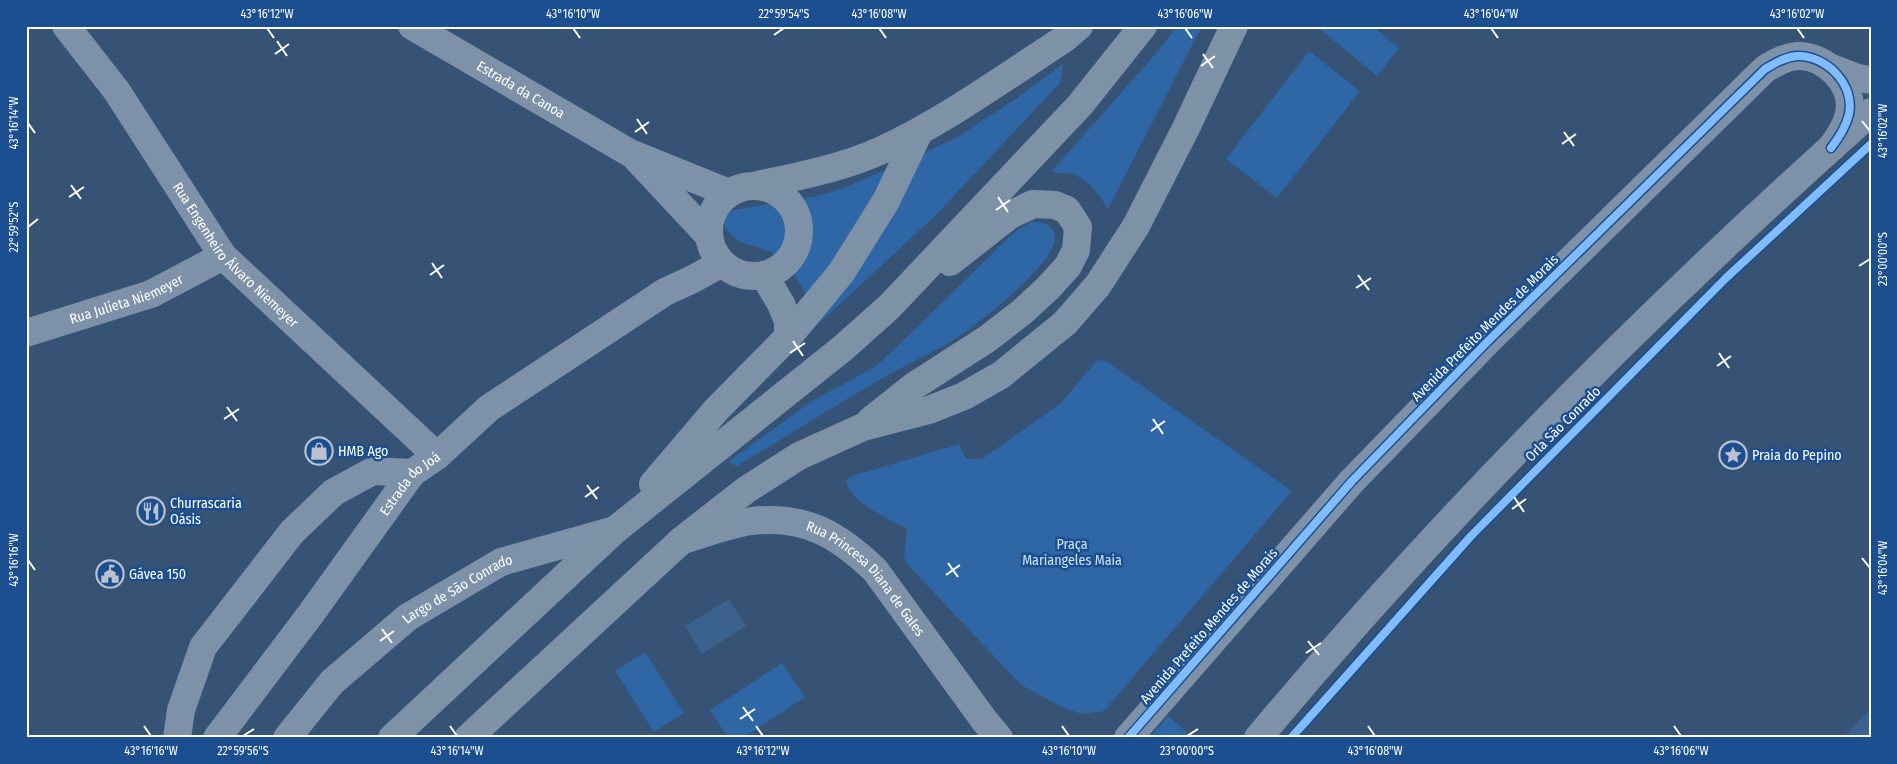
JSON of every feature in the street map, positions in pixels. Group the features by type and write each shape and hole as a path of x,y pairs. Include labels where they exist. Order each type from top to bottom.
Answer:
{"highway":[{"path":"890,306 1080,106 1143,26"},
{"path":"468,738 682,540 746,490 799,456 863,427 929,410 964,396 1001,375 1065,324 1098,285 1136,226 1186,128 1234,26"},
{"path":"758,186 843,164 880,151 919,132 1066,31"},
{"path":"615,530 716,410 788,337 841,272 886,201 919,132"},
{"path":"392,738 615,530 842,348 890,306 1010,216 1033,204 1055,205 1067,210 1078,227 1076,250 1068,266 1022,312 987,339 914,386 863,427"},
{"path":"764,274 782,304 788,321 788,337"}],"street":[{"name":"Rua Engenheiro Álvaro Niemeyer","path":"66,26 116,90 223,256 437,456"},
{"name":"Estrada da Canoa","path":"412,26 630,152 729,193"},
{"name":"Avenida Prefeito Mendes de Morais","path":"1128,738 1352,481 1487,342 1765,69 1780,60 1797,56 1814,59 1858,78 1871,80"},
{"name":"Avenida Prefeito Mendes de Morais","path":"1829,67 1841,79 1845,87 1848,95 1849,112 1844,129 1831,148"},
{"name":"Avenida Prefeito Mendes de Morais","path":"1258,738 1327,655 1515,452 1694,276 1871,112"},
{"name":"Estrada da Canoa","path":"630,152 714,249"},
{"path":"748,186 758,186 771,189 784,196 793,207 798,220 798,234 796,248 788,260 776,269 764,274 749,275 734,272 714,249 709,224 713,211 729,193 748,186"},
{"name":"Estrada do Joá","path":"217,738 310,615 412,473 437,456 489,408 664,292 693,279 714,249"},
{"name":"Rua Julieta Niemeyer","path":"26,333 151,294 223,256"},
{"path":"177,738 181,710 203,647 292,532 334,492 373,471 412,473"},
{"name":"Rua Princesa Diana de Gales","path":"682,540 750,521 770,520 795,522 835,536 875,570 999,738"},
{"name":"Largo de São Conrado","path":"287,738 332,682 408,616 501,562 615,530"}],"green space":[{"path":"1177,26 1202,26 1108,209 1097,193 1083,179 1071,174 1051,172 1158,51"},
{"path":"1316,26 1372,26 1399,48 1377,76"},
{"path":"1309,51 1360,91 1277,198 1226,159"},
{"path":"1064,63 1060,83 936,215 773,366 810,303 797,278 779,257 771,252 739,241 732,236 723,219 733,210 818,196 844,188 954,139 1014,100"},
{"path":"1031,222 1050,226 1054,232 1054,243 1035,272 985,317 951,341 881,379 737,466 728,462 812,401 875,367 1013,233"},
{"name":"Praça Mariangeles Maia","path":"1097,360 1106,361 1292,491 1104,711 1082,714 1064,708 1021,685 907,564 904,557 907,529 862,503 854,496 846,480 852,476 959,444 966,459 982,459 1061,403"},
{"path":"645,652 684,713 654,732 615,671"},
{"path":"782,663 805,697 743,738 728,738 710,710"},
{"path":"1168,716 1193,738 1149,738"}],"shaded area":[{"path":"729,599 746,626 702,654 685,626"},
{"path":"1871,708 1871,738 1842,738"}],"cycle path":[{"path":"1128,738 1352,481 1487,342 1765,69 1784,59 1797,56 1818,60 1836,73 1843,82 1850,103 1848,119 1831,148"},
{"name":"Orla São Conrado","path":"1291,738 1471,536 1726,278 1871,144"}],"place":[{"name":"HMB Ago","path":"319,451"},
{"name":"Praia do Pepino","path":"1733,455"},
{"name":"Churrascaria Oásis","path":"151,511"},
{"name":"Gávea 150","path":"110,574"}]}
